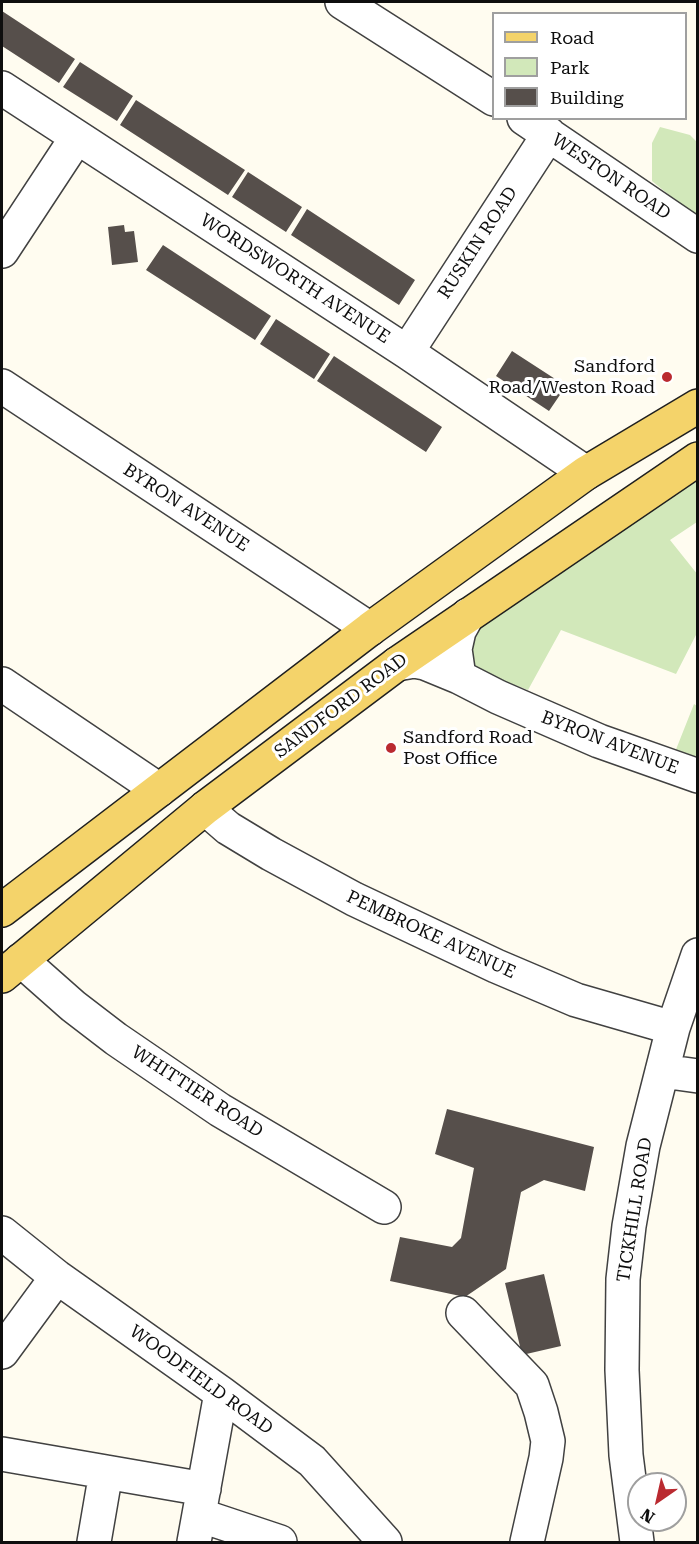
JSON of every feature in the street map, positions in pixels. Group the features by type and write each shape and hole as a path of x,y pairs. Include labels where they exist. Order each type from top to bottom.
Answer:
{"main road":[{"path":"2,910 370,629 586,473 698,406"},
{"name":"SANDFORD ROAD","path":"11,968 206,808 398,664 698,459"}],"street":[{"path":"342,2 492,98"},
{"name":"WORDSWORTH AVENUE","path":"2,88 407,352 586,473"},
{"name":"WESTON ROAD","path":"537,126 698,236"},
{"name":"RUSKIN ROAD","path":"407,352 537,126"},
{"path":"2,251 77,137"},
{"name":"BYRON AVENUE","path":"2,386 370,629"},
{"path":"459,676 455,650 459,631 468,615"},
{"name":"BYRON AVENUE","path":"398,664 414,661 425,663 459,676 498,698 598,741 698,776"},
{"path":"2,684 159,790"},
{"name":"PEMBROKE AVENUE","path":"206,808 228,828 271,854 354,899 496,966 576,1000 674,1028"},
{"name":"TICKHILL ROAD","path":"637,1542 626,1455 621,1370 623,1279 629,1226 643,1146 674,1028 698,955"},
{"name":"WHITTIER ROAD","path":"11,968 73,1006 116,1039 220,1110 384,1207"},
{"path":"662,1071 698,1076"},
{"name":"WOODFIELD ROAD","path":"2,1233 57,1277 221,1393 312,1461 385,1542"},
{"path":"2,1352 57,1277"},
{"path":"463,1313 532,1385 541,1412 548,1441 527,1542"},
{"path":"199,1515 221,1393"},
{"path":"2,1454 106,1472 199,1515 280,1542"},
{"path":"94,1542 106,1472"}],"green space":[{"path":"660,127 690,135 697,142 697,218 652,181 652,143"},
{"path":"697,481 697,522 670,540 698,575 697,633 676,674 561,630 528,690 480,672 466,657 472,627"},
{"path":"694,704 697,706 697,760 675,752"}],"building":[{"path":"2,11 75,59 59,83 2,46"},
{"path":"80,62 133,96 117,121 63,87"},
{"path":"136,100 245,170 228,195 120,125"},
{"path":"248,172 302,207 286,232 232,197"},
{"path":"307,209 415,280 399,305 291,235"},
{"path":"124,225 125,232 134,231 138,262 112,265 108,227"},
{"path":"163,245 271,316 255,340 146,270"},
{"path":"276,319 330,354 314,379 260,344"},
{"path":"512,351 566,386 549,411 496,376"},
{"path":"334,356 442,427 426,452 317,381"},
{"path":"447,1109 594,1147 585,1191 544,1180 521,1192 506,1269 465,1297 390,1281 400,1237 452,1247 461,1238 474,1168 435,1154"},
{"path":"544,1274 561,1346 522,1355 505,1283"}],"place":[{"name":"Sandford Road/Weston Road","path":"667,377"},
{"name":"Sandford Road Post Office","path":"391,748"}]}
